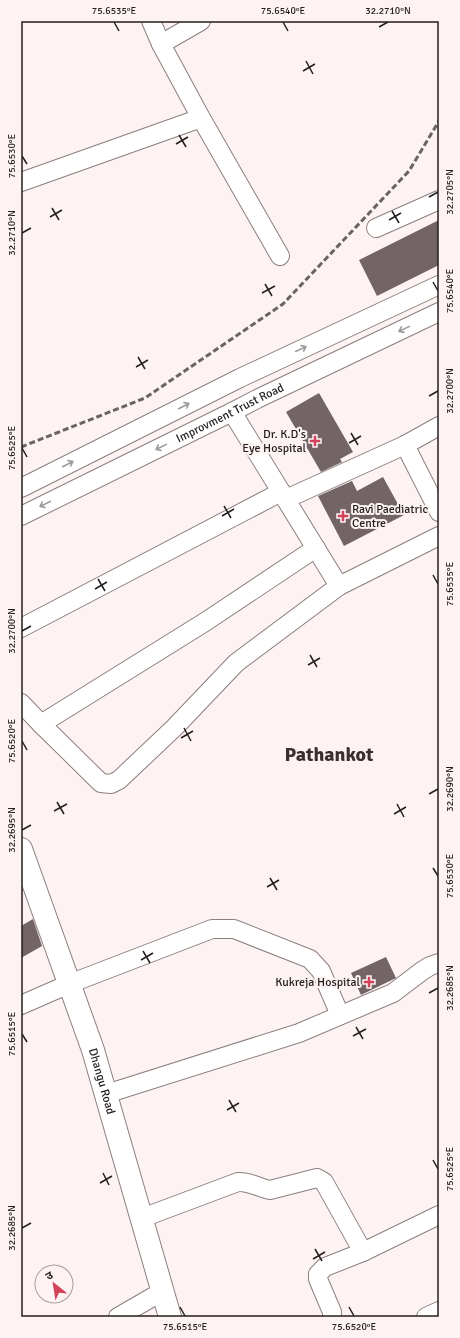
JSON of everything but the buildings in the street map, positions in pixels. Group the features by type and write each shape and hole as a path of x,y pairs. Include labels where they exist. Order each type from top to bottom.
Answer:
{"street":[{"path":"151,21 161,44 201,118 280,256"},
{"path":"161,44 201,21"},
{"path":"21,182 201,118"},
{"path":"376,228 439,200"},
{"path":"21,488 240,378 439,285"},
{"name":"Improvment Trust Road","path":"21,516 257,399 439,312"},
{"path":"240,378 257,399"},
{"path":"232,412 339,586"},
{"path":"21,628 283,496 404,445 439,426"},
{"path":"404,445 439,512"},
{"path":"21,703 101,783 112,784 119,780 174,727 236,663 339,586 439,536"},
{"path":"41,724 205,622 316,548"},
{"name":"Dhangu Road","path":"21,849 93,1050 170,1317"},
{"path":"21,1005 69,984 212,930 234,929 310,959 321,971 340,1016"},
{"path":"106,1094 299,1033 393,993 426,968 439,963"},
{"path":"142,1218 238,1182 245,1181 270,1190 317,1178 324,1182 363,1252"},
{"path":"332,1317 332,1312 318,1279 318,1274 326,1267 363,1252 439,1215"},
{"path":"118,1317 163,1291"},
{"path":"426,1317 439,1311"}],"railway":[{"path":"21,447 145,398 283,304 409,171 439,121"}],"place":[{"name":"Dr. K.D's Eye Hospital","path":"315,441"},
{"name":"Ravi Paediatric Centre","path":"343,516"},
{"name":"Kukreja Hospital","path":"369,982"}],"district":[{"name":"Pathankot","path":"329,754"}]}
